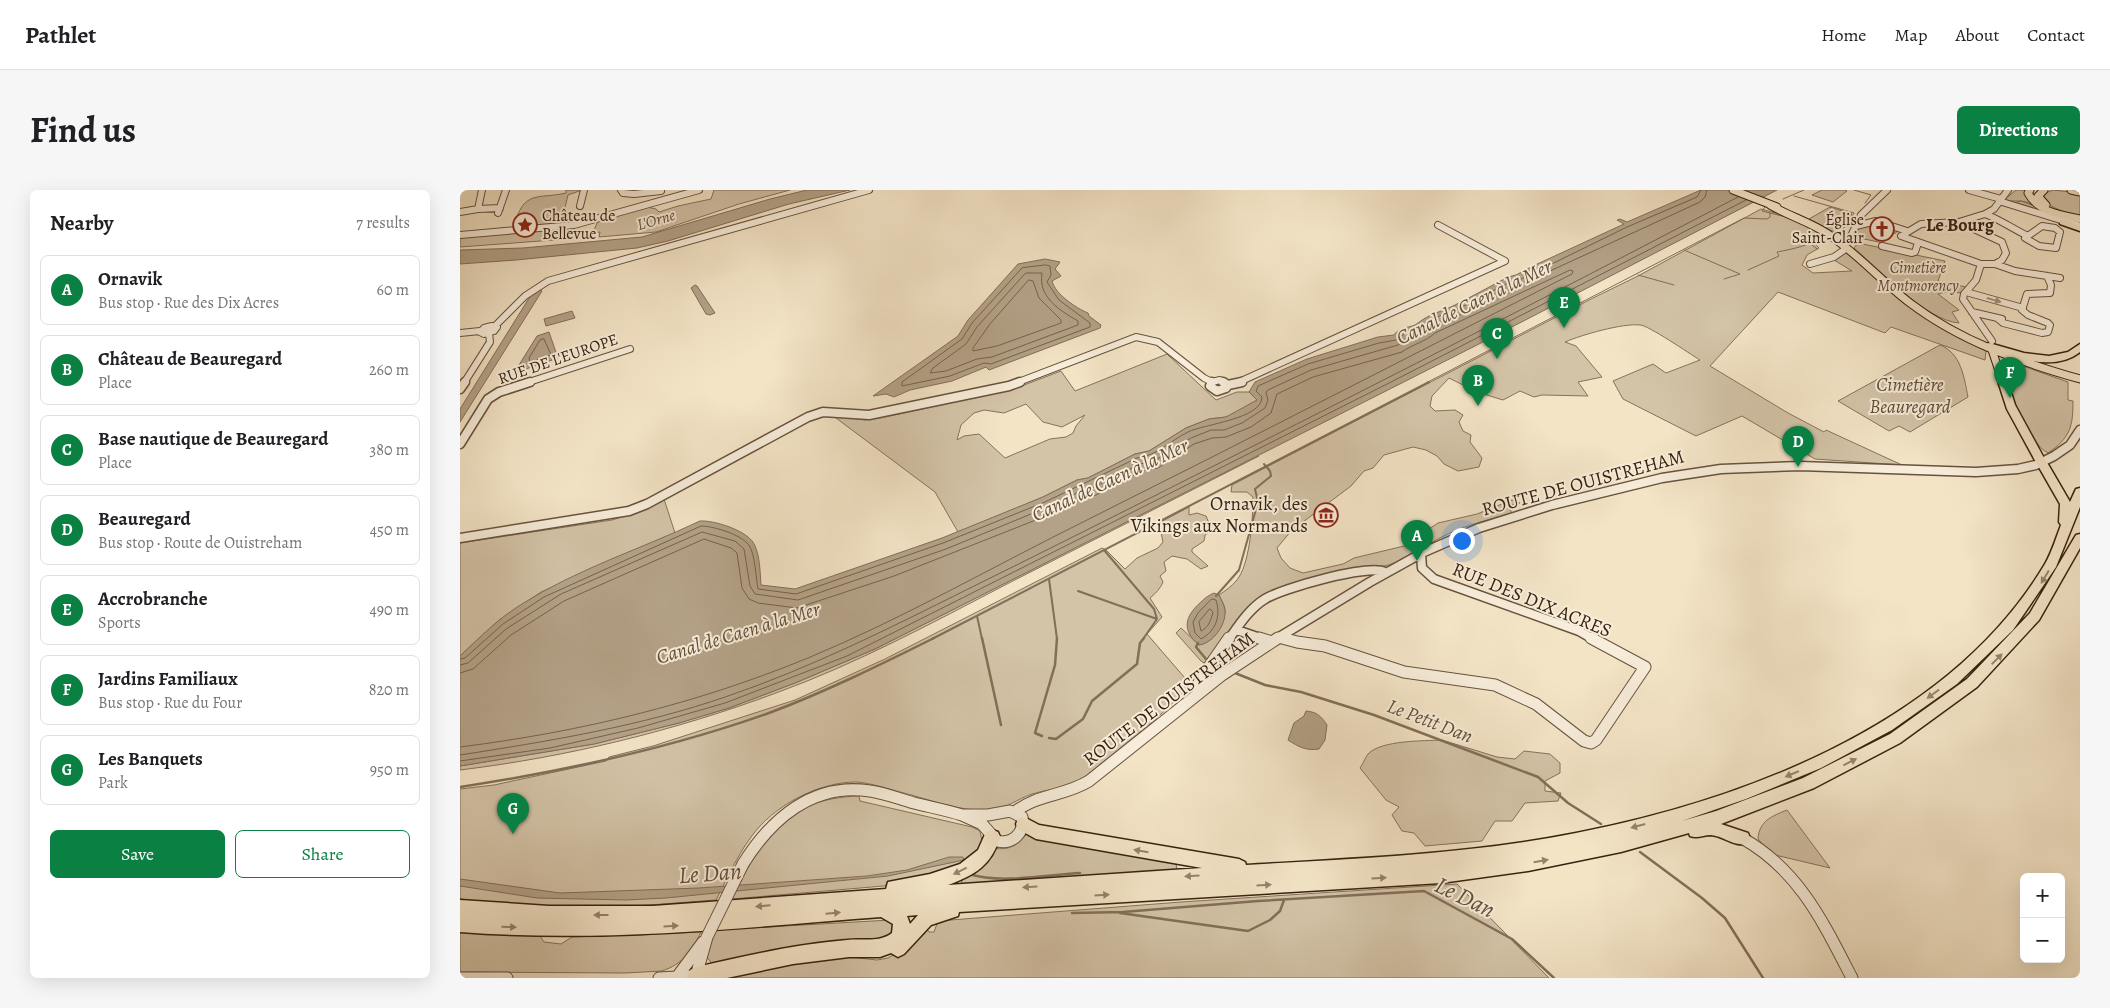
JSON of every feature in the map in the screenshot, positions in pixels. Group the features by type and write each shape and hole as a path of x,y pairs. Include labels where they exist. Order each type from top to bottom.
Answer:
{"highway":[{"path":"2063,222 2080,227"},
{"path":"1991,346 2019,355 2045,359 2065,357 2075,353 2080,347"},
{"path":"2044,457 2066,504 2067,513 2064,527 2073,536"},
{"path":"460,924 541,928 643,928 966,903 1471,872 1575,855 1684,828 1741,810 1855,760 1901,734 1957,694 1986,670 2032,621 2054,591 2073,536 2080,492"},
{"path":"460,908 548,914 634,915 1463,858 1562,843 1674,815 1771,783 1846,748 1886,726 1928,698 1970,665 2003,632 2035,593 2051,566 2073,536"},
{"path":"1741,810 1732,824 1734,830 1742,838"},
{"path":"1020,818 1036,832 1226,866 1276,871"},
{"path":"1684,828 1696,831 1712,828 1742,838"},
{"path":"798,903 858,892 916,886 943,879 977,862 986,853 991,834"},
{"path":"833,950 865,955 884,955 896,950 926,919 966,903"},
{"path":"696,976 793,955 833,950 880,948 894,943 902,930 900,919 881,909"}],"main road":[{"path":"1733,190 1814,223 1848,248 1906,300 1947,328 1991,346 2007,355 2080,378"},
{"path":"2030,190 2028,194 2030,198 2040,206 2061,214 2080,218"},
{"path":"2044,190 2038,196 2043,203 2080,218"},
{"path":"2071,190 2080,192"},
{"path":"1770,204 1836,238"},
{"path":"1991,346 2011,407 2033,445 2044,457"},
{"path":"1996,360 1999,356 2007,355"}],"street":[{"path":"478,210 482,190"},
{"path":"460,212 478,210 499,211 506,190"},
{"path":"580,206 584,190"},
{"path":"621,190 623,193 630,194 661,190 662,202"},
{"path":"460,235 574,222 662,202 699,190"},
{"path":"460,333 480,331 487,327 495,326 506,317 523,295 535,287 556,278 869,190"},
{"path":"1836,238 1850,238 1861,215 1887,190"},
{"path":"1968,190 2063,222"},
{"path":"2008,190 1994,209 1985,214 1960,222 1924,223 1907,231 1902,237 1981,264 1995,264 2015,271 2060,278"},
{"path":"1985,214 2006,222 2013,229 2028,236"},
{"path":"1856,226 1864,226 1871,221 1876,221 1907,231"},
{"path":"1960,222 1997,238 2006,248 2006,253 2002,260 1995,264"},
{"path":"460,538 629,511 808,417 823,412 869,415 1009,386 1136,337 1144,337 1158,342 1212,382 1210,386 1217,391 1226,388 1228,385 1250,378 1505,261 1438,225"},
{"path":"2042,226 2056,228 2060,232 2056,248 2053,249 2028,241 2025,238 2028,236 2042,226"},
{"path":"1882,246 1912,253 1915,252 1918,243"},
{"path":"1810,264 1834,257 1848,248"},
{"path":"1981,264 1976,280 1963,299 1991,346"},
{"path":"1972,312 1997,318 2003,323 2042,333 2048,332 2050,325 2024,312 2023,308 2027,294 2050,293 2048,276"},
{"path":"1966,292 2023,308"},
{"path":"480,331 482,334 489,333 496,330 495,326"},
{"path":"460,388 490,342 489,333"},
{"name":"RUE DE L'EUROPE","path":"460,444 488,400 499,392 630,349"},
{"name":"ROUTE DE OUISTREHAM","path":"1020,818 1032,801 1038,797 1062,794 1079,788 1199,693 1276,639 1385,572 1462,535 1566,501 1692,472 1732,467 1789,464 1990,472 2018,469 2070,445 2080,430"},
{"name":"RUE DES DIX ACRES","path":"1276,639 1325,646 1387,668 1477,681 1502,687 1545,709 1584,741 1591,743 1596,740 1645,667 1579,631 1434,579 1422,568 1421,554"},
{"path":"1199,693 1198,685 1200,680 1252,610 1264,599 1369,569 1385,572"},
{"path":"1237,630 1276,639"},
{"path":"677,977 706,938 743,864 760,838 780,817 804,801 832,791 855,789 870,791 962,815 979,822 991,834 1004,842 1013,840 1022,832 1020,818 1005,812 998,814 962,815"},
{"path":"991,834 991,822 998,814"},
{"path":"1742,838 1773,858 1794,880 1818,916 1852,978"},
{"path":"659,978 696,976 706,938"},
{"path":"460,978 507,978"}],"green space":[{"path":"566,190 582,190 568,195 564,212 548,227 530,226 531,220 516,220 520,210 529,200 542,196 566,193"},
{"path":"714,190 790,190 739,204 656,232 599,237 600,232 593,233 597,223 601,220 647,207 656,209 659,212 711,199"},
{"path":"1822,190 1847,191 1833,202 1812,195"},
{"path":"2016,190 2026,190 2025,196 2034,204 2080,220 2080,225 2013,203 2021,201 2004,200"},
{"path":"2053,190 2080,193 2080,216 2049,205 2042,197 2043,194"},
{"path":"1830,207 1852,214 1840,235 1809,219"},
{"path":"1761,209 1801,220 1825,236 1815,244 1819,248 1807,255 1802,265 1813,273 1852,271 1834,260 1847,252 1902,302 1938,326 1986,351 1985,360 1891,327 1885,333 1778,292 1710,366 1788,413 1824,432 1826,430 1902,465 1815,459 1742,416 1696,436 1623,399 1613,381 1653,364 1666,373 1700,360 1644,326 1633,325 1602,330 1565,342 1576,346 1602,377 1578,382 1588,396 1542,395 1534,397 1520,391 1503,400 1477,392 1449,378 1432,396 1430,406 1435,411 1455,410 1463,415 1459,422 1463,431 1471,435 1470,442 1482,458 1479,467 1458,471 1444,464 1437,456 1426,450 1413,447 1384,455 1373,468 1364,471 1351,486 1291,531 1277,548 1281,558 1290,568 1303,573 1343,564 1354,558 1404,546 1438,523 1477,514 1512,500 1520,503 1508,506 1512,513 1457,530 1397,562 1379,567 1370,567 1254,602 1219,643 1206,664 1201,661 1176,633 1181,628 1199,645 1209,641 1223,622 1225,610 1219,595 1235,582 1243,570 1250,538 1253,497 1247,492 1231,492 1232,485 1638,276"},
{"path":"1871,223 1897,230 1896,233 1887,235 1883,243 1855,237 1859,228 1867,227"},
{"path":"573,226 567,239 460,247 460,238"},
{"name":"Cimetière Montmorency","path":"1858,243 1945,261 1938,281 1966,287 1960,293 1949,291 1938,294 1959,310 1952,312 1959,323 1946,320 1933,313 1904,293 1854,248"},
{"name":"Cimetière Beauregard","path":"1940,345 1953,354 1957,360 1963,374 1968,397 1910,432 1899,426 1889,431 1838,401"},
{"path":"1167,354 1216,400 1237,392 1249,392 1257,400 1243,410 1226,417 1209,419 1186,428 1149,451 1135,454 1088,478 1077,480 1043,497 958,532 935,492 832,415 865,420 880,418 1011,390 1061,371 1075,391","holes":["1026,404 1043,422 1062,427 1085,415 1073,433 1066,437 1050,439 1005,458 979,434 964,436 957,440 961,425 974,413 984,410 1004,413"]},
{"path":"2003,359 2068,382 2068,400 2073,401 2071,425 2066,437 2048,453 2033,438 2019,411 2004,371 2001,361"},
{"path":"1258,455 922,628 806,682 738,707 620,741 540,758 460,770 460,766 594,744 679,723 729,708 795,683 875,649"},
{"path":"664,499 675,533 541,592 499,620 460,656 460,543 612,520 638,512"},
{"path":"1189,507 1189,515 1197,513 1206,516 1212,530 1205,535 1204,541 1192,549 1192,552 1208,566 1201,569 1187,559 1172,556 1164,562 1166,571 1160,576 1163,582 1158,591 1150,598 1162,617 1147,634 1191,685 1156,719 1076,784 1032,794 1001,808 990,810 946,805 880,786 856,782 827,786 812,791 784,806 760,826 741,852 716,900 622,907 519,906 460,899 460,789 494,785 606,761 609,757 653,746 795,700 885,659 1102,548 1125,569 1137,558 1158,548 1163,542 1159,523"},
{"path":"1442,740 1497,757 1515,759 1524,751 1550,754 1560,763 1560,773 1545,781 1545,791 1561,793 1558,801 1525,803 1512,821 1495,821 1482,841 1425,846 1414,833 1402,831 1392,815 1399,807 1386,800 1360,768 1368,754 1374,749 1403,742"},
{"path":"859,796 860,801 972,827 980,831 983,846 961,865 895,885 732,899 754,858 779,826 794,814 812,804"},
{"path":"1787,810 1830,868 1775,855 1758,839 1761,828 1767,820"},
{"path":"1027,834 1176,863 1177,871 963,885 961,882 994,848 1009,848"},
{"path":"1457,884 1549,978 723,978 832,955 877,960 888,958 898,952 923,924 929,932 934,932 938,921 1181,902"},
{"path":"890,920 894,923 892,938 713,965 707,957 709,945 716,930"},
{"path":"460,931 540,936 544,942 561,944 572,937 701,932 686,956 676,965 662,971 625,973 460,972"}],"water":[{"path":"807,190 850,190 789,204 668,241 637,248 460,264 460,250 523,248 642,237"},
{"name":"Canal de Caen à la Mer","path":"1701,190 1777,190 1477,345 875,649 795,683 729,708 679,723 594,744 460,766 460,656 505,615 565,580 700,521 706,521 739,531 752,541 758,555 761,585 795,589 942,538 1043,497 1077,480 1088,478 1135,454 1149,451 1186,428 1209,419 1226,417 1257,400 1249,392 1255,382 1307,359 1378,337 1394,335 1400,330 1415,325 1426,317 1455,305 1508,277 1516,275 1624,224 1617,220 1620,219 1627,222"},
{"path":"1045,259 1060,262 1055,269 1061,276 1052,281 1057,291 1072,304 1088,313 1089,316 1101,325 1100,328 989,370 986,367 952,381 910,390 894,397 886,394 873,396 958,336 968,320 1018,264"},
{"path":"695,285 715,313 706,314 691,288"},
{"path":"540,290 542,291 460,422 460,409 531,295"},
{"path":"572,311 575,318 546,326 544,319"},
{"path":"549,332 558,358 514,373 537,336"},
{"path":"1214,593 1219,595 1224,607 1225,616 1221,627 1214,637 1199,645 1189,634 1187,623 1196,607"},
{"path":"1306,711 1318,715 1327,725 1325,740 1319,749 1303,748 1288,740 1294,723 1304,716"},
{"path":"949,857 963,857 964,860 888,876 666,898 626,900 537,898 460,886 460,879 560,893 699,888 867,876 907,870"}],"waterway":[{"path":"1783,199 1804,190"},
{"path":"1854,190 1871,195 1865,203"},
{"path":"1794,196 1854,213 1846,226"},
{"path":"1765,207 1762,211 1770,213"},
{"path":"1426,383 1744,218 1767,219 1770,217 1770,213"},
{"path":"1770,213 1790,218"},
{"path":"1748,270 1779,256 1777,252 1806,245 1822,236 1814,230"},
{"path":"1811,244 1817,249"},
{"path":"1684,250 1740,274 1724,279"},
{"path":"1638,275 1674,285"},
{"path":"1266,466 1429,382"},
{"path":"1104,550 1266,466"},
{"name":"Le Petit Dan","path":"1216,596 1239,570 1258,502 1255,489 1271,476 1266,466"},
{"path":"933,639 1104,550"},
{"path":"1104,550 1154,609 1157,619"},
{"path":"1049,579 1057,639"},
{"path":"1078,591 1157,619"},
{"path":"977,616 982,639"},
{"path":"1143,639 1157,619"},
{"path":"982,638 1001,725"},
{"path":"1049,738 1056,739 1083,719 1092,701 1137,664 1140,643 1144,638"},
{"path":"460,787 616,758 693,738 769,713 811,696 933,639"},
{"path":"1042,736 1035,733 1055,665 1057,639"},
{"name":"Le Petit Dan","path":"1198,643 1196,647 1206,659"},
{"name":"Le Petit Dan","path":"1215,665 1222,667"},
{"name":"Le Petit Dan","path":"1235,673 1265,685 1301,692 1374,715 1538,777 1568,803 1601,824"},
{"name":"Le Petit Dan","path":"1640,852 1702,898 1725,918 1763,978"},
{"name":"Le Dan","path":"969,874 1009,879 1080,873"},
{"name":"Le Dan","path":"1072,913 1123,912 1258,901 1424,891 1512,939 1554,978"},
{"name":"Le Dan","path":"1120,913 1248,931 1270,920 1280,911 1284,900"}],"place":[{"name":"Château de Bellevue","path":"525,225"},
{"name":"Église Saint-Clair","path":"1882,229"},
{"name":"Accrobranche","path":"1564,328"},
{"name":"Base nautique de Beauregard","path":"1497,359"},
{"name":"Jardins Familiaux","path":"2010,398"},
{"name":"Château de Beauregard","path":"1478,406"},
{"name":"Beauregard","path":"1798,467"},
{"name":"Ornavik, des Vikings aux Normands","path":"1326,515"},
{"name":"Ornavik","path":"1417,561"},
{"name":"Les Banquets","path":"513,834"}],"district":[{"name":"Le Bourg","path":"1960,225"}],"water label":[{"name":"L'Orne","path":"656,220"}]}
